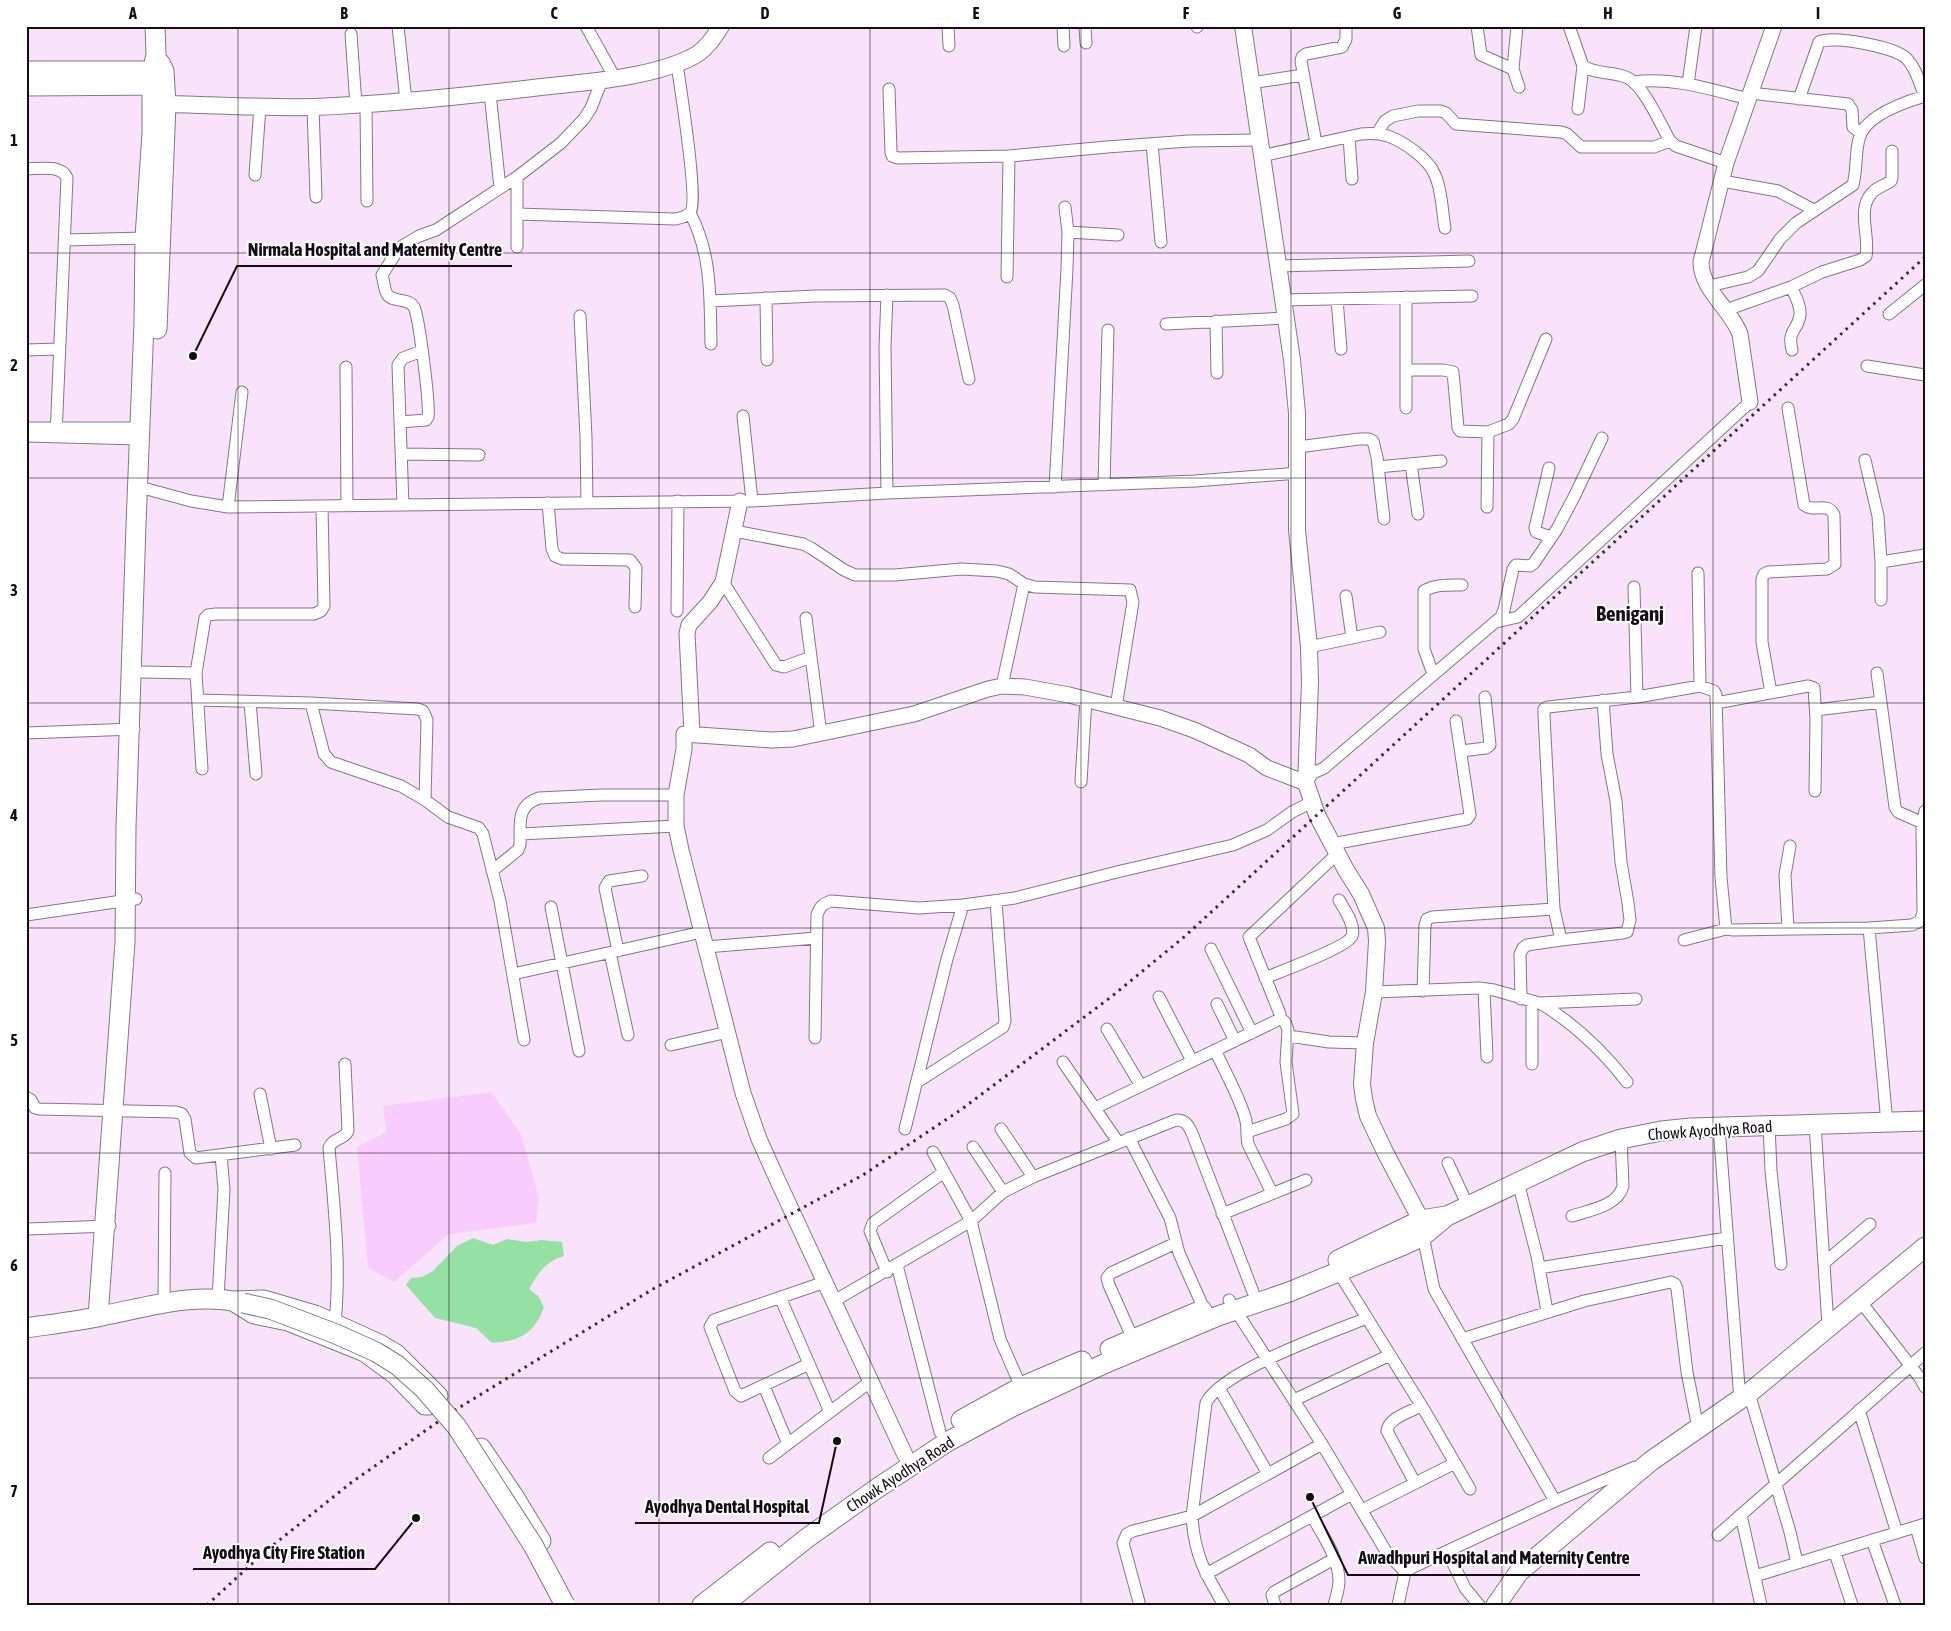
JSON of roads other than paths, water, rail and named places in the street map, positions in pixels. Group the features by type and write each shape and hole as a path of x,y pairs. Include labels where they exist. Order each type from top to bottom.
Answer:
{"main road":[{"path":"134,729 141,672 147,489 153,428 158,133 158,73 155,26"},
{"path":"166,104 313,107 406,101 608,79 677,64 693,57 709,44 722,26"},
{"path":"1243,26 1286,318 1296,404 1299,473 1297,530 1309,647 1310,683 1306,783 1312,802 1334,849 1361,894 1376,928 1374,992 1365,1043 1362,1084 1364,1099 1368,1116 1422,1228"},
{"path":"26,71 158,73"},
{"path":"26,86 158,73"},
{"path":"102,1316 117,1111 131,1001 131,900 135,816 134,729 145,238 158,133 166,104 158,73"},
{"name":"Chowk Ayodhya Road","path":"1336,1267 1582,1152 1621,1139 1661,1131 1719,1127 1925,1121"},
{"path":"1496,1605 1519,1572 1651,1461 1745,1396 1828,1326 1861,1302 1925,1247"},
{"path":"1233,1305 1252,1292 1336,1267"},
{"path":"1127,1341 1204,1309 1233,1305 1336,1267"},
{"path":"26,1328 102,1316 164,1302 264,1300 335,1322 396,1354 438,1396 429,1405 425,1405 395,1374 365,1352 288,1321 254,1314 231,1301"},
{"path":"231,1301 270,1309 328,1330 376,1352 397,1365 424,1389 456,1426 533,1545 565,1605"},
{"name":"Chowk Ayodhya Road","path":"723,1605 807,1538 947,1442 1012,1407 1233,1305"},
{"name":"Chowk Ayodhya Road","path":"702,1605 836,1502 940,1432 1021,1387 1127,1341"},
{"path":"555,1605 491,1492 444,1425 450,1417 456,1416 475,1439 513,1495 548,1553 573,1605"}],"street":[{"path":"398,26 406,101"},
{"path":"400,422 422,421 428,417 422,351 415,309 408,302 391,298 387,295 382,276 399,248 419,236 436,230 517,177 562,143 584,119 608,79 586,26"},
{"path":"948,26 948,46"},
{"path":"1063,26 1064,46"},
{"path":"1085,26 1086,43"},
{"path":"1316,143 1300,61 1302,56 1306,54 1342,47 1346,39 1346,26"},
{"path":"1477,26 1481,55 1513,69"},
{"path":"1516,26 1513,69 1519,87"},
{"path":"1569,26 1583,66 1578,109"},
{"path":"1688,84 1696,26"},
{"path":"1496,622 1518,618 1750,402 1740,334 1736,324 1701,272 1701,262 1726,163 1774,26"},
{"path":"351,34 361,104 367,201"},
{"path":"1709,286 1748,276 1758,271 1784,233 1814,210 1853,185 1860,132 1865,126 1894,107 1925,96 1910,63 1898,52 1866,44 1827,40 1819,42 1799,99"},
{"path":"517,214 675,219 690,213 692,207 690,165 677,64"},
{"path":"1583,66 1600,73 1629,78 1641,90 1670,141 1676,146 1726,163"},
{"path":"1251,83 1303,76"},
{"path":"1634,82 1688,84 1749,96 1848,104 1852,110 1854,127 1860,132"},
{"path":"889,89 892,156 898,158 1009,156 1152,144 1260,148 1316,143 1377,133 1402,143 1430,166 1437,179 1445,228"},
{"path":"490,93 500,188"},
{"path":"255,175 260,107"},
{"path":"313,107 316,197"},
{"path":"1377,133 1386,120 1393,116 1433,110 1446,113 1456,124 1561,132 1581,147 1654,147 1670,141"},
{"path":"1349,137 1352,179"},
{"path":"1152,144 1161,242"},
{"path":"1726,310 1792,287 1822,272 1860,260 1866,256 1868,249 1865,215 1866,203 1874,191 1891,181 1892,151"},
{"path":"1007,277 1009,156"},
{"path":"26,169 57,169 65,174 67,178 57,432"},
{"path":"517,177 517,247"},
{"path":"1722,181 1778,191 1795,198 1814,210"},
{"path":"1055,487 1068,232 1065,207"},
{"path":"690,213 704,246 709,278 711,344"},
{"path":"1068,232 1118,235"},
{"path":"65,240 145,238"},
{"path":"1278,266 1469,261"},
{"path":"1889,314 1925,285"},
{"path":"1792,287 1800,311 1798,322 1790,336 1792,350"},
{"path":"887,295 885,347 887,493"},
{"path":"710,301 766,298 945,295 950,298 969,379"},
{"path":"1283,300 1472,296"},
{"path":"1406,297 1406,408"},
{"path":"766,298 767,360"},
{"path":"1337,299 1341,350"},
{"path":"580,316 587,503"},
{"path":"1166,324 1286,318"},
{"path":"1216,321 1217,373"},
{"path":"1104,485 1108,330"},
{"path":"1406,370 1443,370 1453,372 1458,428 1460,431 1465,432 1488,432 1509,424 1513,419 1546,339"},
{"path":"26,350 59,349"},
{"path":"403,505 399,362 403,358 422,351"},
{"path":"1866,366 1925,375"},
{"path":"346,367 347,505"},
{"path":"228,507 242,392"},
{"path":"1771,693 1762,642 1762,579 1764,574 1768,572 1827,569 1835,564 1834,515 1828,507 1808,508 1804,506 1788,408"},
{"path":"692,734 687,633 689,625 710,602 723,582 734,531 746,501 743,416"},
{"path":"26,428 57,432 140,434"},
{"path":"26,436 57,432"},
{"path":"1486,507 1488,432"},
{"path":"905,1455 759,1139 743,1092 690,888 676,826 676,796 684,749 684,734 772,740 793,739 914,714 1002,686 1025,687 1086,699 1160,718 1194,730 1249,756 1267,768 1306,783 1313,773 1324,768 1496,622 1504,610 1513,569 1516,565 1530,566 1534,563 1575,496 1602,438"},
{"path":"1298,447 1369,439 1373,441 1376,446 1384,518"},
{"path":"402,454 479,454"},
{"path":"1378,467 1441,460"},
{"path":"1865,460 1878,516 1881,600"},
{"path":"1411,464 1418,514"},
{"path":"1549,468 1536,532 1551,537"},
{"path":"147,489 191,501 228,507 746,501 887,493 1104,485 1299,473"},
{"path":"677,611 678,501"},
{"path":"548,503 552,549 555,556 562,559 630,560 636,568 635,607"},
{"path":"202,769 196,673 204,618 208,615 314,614 321,611 324,606 322,506"},
{"path":"734,531 803,544 844,570 861,576 961,569 997,571 1009,574 1024,584 1035,587 1130,590 1133,602 1116,707"},
{"path":"1881,562 1925,555"},
{"path":"1698,572 1700,686"},
{"path":"723,582 776,666 784,667 811,657"},
{"path":"1002,686 1024,584"},
{"path":"1433,674 1424,649 1424,591 1430,587 1442,585 1462,586"},
{"path":"1634,587 1637,697"},
{"path":"1346,596 1352,638"},
{"path":"806,618 821,734"},
{"path":"1309,647 1380,632"},
{"path":"141,672 196,673"},
{"path":"1684,940 1726,928 1733,930 1869,928 1912,925 1920,921 1924,913 1924,817 1898,812 1895,807 1877,673"},
{"path":"1561,940 1554,909 1544,710 1548,707 1637,697 1700,686 1714,691 1716,703 1721,877 1726,928"},
{"path":"1716,703 1808,686 1814,688 1816,710 1815,791"},
{"path":"1461,751 1486,748 1490,745 1485,697"},
{"path":"1081,782 1086,699"},
{"path":"198,700 311,703 418,709 423,711 427,720 425,800"},
{"path":"1532,1064 1531,1001 1520,954 1523,948 1527,945 1623,933 1627,932 1629,927 1628,902 1621,862 1616,802 1607,754 1603,700"},
{"path":"250,702 256,774"},
{"path":"1816,710 1881,702"},
{"path":"311,703 324,754 330,762 401,786 425,800 448,817 479,828 483,834 513,974 524,1040"},
{"path":"1247,1132 1286,1119 1294,1114 1286,1062 1288,1036 1285,1022 1280,1018 1250,943 1249,938 1251,934 1334,849 1467,819 1470,815 1456,721"},
{"path":"26,732 134,729"},
{"path":"492,871 518,850 521,834 521,813 524,807 531,801 539,798 600,795 676,796"},
{"path":"814,1038 817,914 820,907 831,902 919,908 996,902 1233,845 1267,830 1292,812 1312,802"},
{"path":"521,834 676,826"},
{"path":"1788,929 1785,875 1790,846"},
{"path":"628,1035 605,888 609,881 642,876"},
{"path":"26,915 131,900"},
{"path":"1265,978 1328,951 1350,939 1352,928 1339,900"},
{"path":"917,1082 1003,1027 1005,1021 996,902"},
{"path":"905,1129 947,959 963,906"},
{"path":"551,907 578,1051"},
{"path":"1423,991 1425,924 1427,919 1432,917 1554,909"},
{"path":"1869,928 1887,1122"},
{"path":"513,974 614,952 704,940 816,938"},
{"path":"1211,949 1252,1033"},
{"path":"1374,992 1465,988 1484,989 1531,1001 1568,1021 1598,1048 1627,1082"},
{"path":"1484,989 1487,1058"},
{"path":"1159,997 1192,1061"},
{"path":"1531,1001 1636,998"},
{"path":"1216,1004 1234,1041"},
{"path":"1095,1108 1280,1018"},
{"path":"1107,1028 1141,1086"},
{"path":"671,1045 728,1032"},
{"path":"1288,1036 1328,1042 1365,1043"},
{"path":"1215,1050 1241,1105 1247,1125 1248,1144 1272,1194"},
{"path":"1063,1062 1095,1108 1124,1140 1170,1218 1176,1244 1204,1309"},
{"path":"335,1322 338,1292 338,1254 329,1148 333,1141 344,1136 348,1131 345,1064"},
{"path":"260,1094 271,1149"},
{"path":"26,1097 31,1100 35,1108 39,1109 176,1112 182,1114 185,1119 190,1154 196,1158 295,1145"},
{"path":"834,1301 887,1272 971,1221 1003,1192 1032,1177 1176,1120 1182,1120 1188,1124 1252,1292"},
{"path":"1816,1124 1828,1326"},
{"path":"1769,1125 1771,1171 1781,1264"},
{"path":"1719,1127 1727,1238 1745,1396 1776,1484 1797,1563"},
{"path":"1001,1129 1032,1177"},
{"path":"1572,1216 1603,1205 1621,1193 1623,1186 1621,1139"},
{"path":"974,1147 1003,1192"},
{"path":"934,1152 971,1221 1000,1339 1021,1387"},
{"path":"221,1155 231,1301"},
{"path":"1448,1163 1468,1206"},
{"path":"164,1302 165,1172"},
{"path":"887,1272 870,1227 944,1172"},
{"path":"1222,1214 1306,1180"},
{"path":"1512,1185 1539,1268 1546,1311"},
{"path":"1824,1263 1870,1224"},
{"path":"27,1229 109,1226"},
{"path":"1422,1228 1434,1289 1555,1501"},
{"path":"1539,1268 1727,1238"},
{"path":"1127,1341 1107,1278 1111,1273 1176,1244"},
{"path":"897,1266 940,1432"},
{"path":"1336,1267 1470,1489"},
{"path":"809,1364 746,1395 738,1394 710,1327 714,1320 825,1282"},
{"path":"1462,1339 1546,1311 1670,1282 1675,1284 1677,1289 1687,1372 1698,1428"},
{"path":"780,1296 830,1412"},
{"path":"1861,1302 1925,1387"},
{"path":"1233,1305 1322,1444 1387,1553 1405,1572"},
{"path":"1224,1605 1206,1574 1195,1548 1192,1516 1206,1403 1209,1396 1267,1359 1368,1318"},
{"path":"1718,1535 1925,1353"},
{"path":"1294,1400 1390,1355"},
{"path":"769,1458 871,1381"},
{"path":"764,1386 788,1444"},
{"path":"1219,1388 1268,1474"},
{"path":"1415,1483 1387,1431 1387,1426 1392,1421 1421,1406"},
{"path":"1859,1410 1897,1533"},
{"path":"1139,1602 1123,1542 1124,1538 1133,1531 1192,1516 1322,1444"},
{"path":"1405,1572 1555,1501 1651,1461"},
{"path":"1362,1510 1455,1463"},
{"path":"1206,1574 1352,1494"},
{"path":"1741,1515 1760,1605"},
{"path":"1312,1516 1338,1569 1339,1583 1334,1605"},
{"path":"1755,1576 1920,1526 1925,1558"},
{"path":"1872,1540 1894,1605"},
{"path":"1447,1551 1465,1588 1479,1605"},
{"path":"1835,1553 1852,1605"},
{"path":"1275,1605 1272,1595 1274,1592 1334,1559"},
{"path":"1398,1605 1405,1572"}],"railway":[{"path":"207,1605 267,1550 352,1482 452,1412 653,1289 863,1175 962,1109 1111,997 1184,937 1925,257"}],"place":[{"name":"Nirmala Hospital and Maternity Centre","path":"193,356"},
{"name":"Ayodhya Dental Hospital","path":"837,1441"},
{"name":"Awadhpuri Hospital and Maternity Centre","path":"1310,1497"},
{"name":"Ayodhya City Fire Station","path":"416,1518"}],"district":[{"name":"Beniganj","path":"1630,613"}]}
